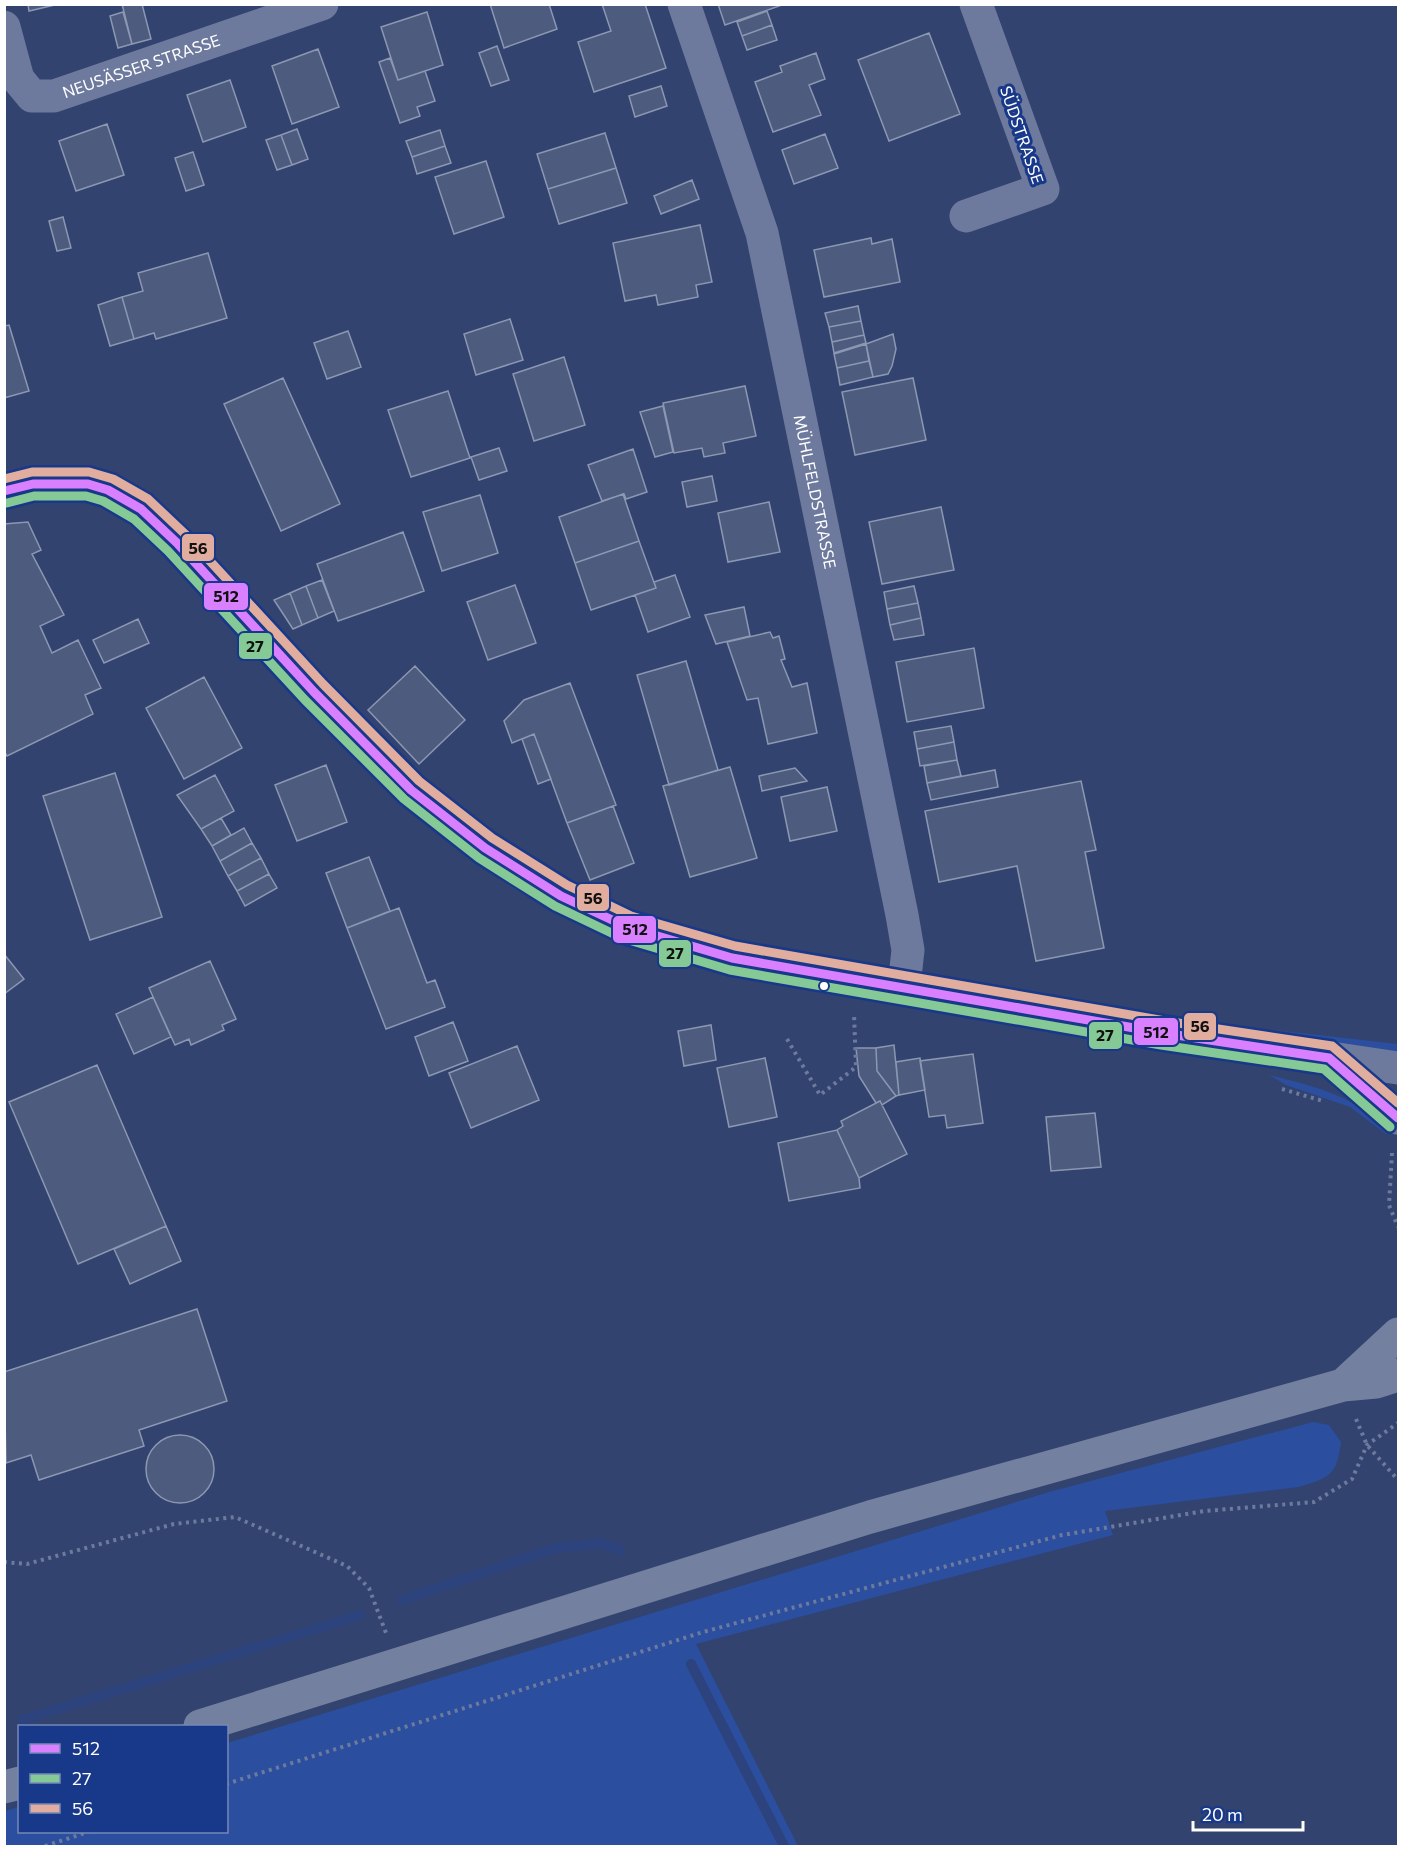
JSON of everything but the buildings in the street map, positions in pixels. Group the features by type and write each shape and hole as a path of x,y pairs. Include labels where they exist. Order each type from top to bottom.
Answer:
{"main road":[{"path":"1343,1385 1398,1334"},
{"path":"203,1725 870,1517 1343,1385 1376,1382 1398,1375"}],"street":[{"name":"NEUSÄSSER STRASSE","path":"4,27 18,79 32,96 54,96 322,4"},
{"name":"MÜHLFELDSTRASSE","path":"684,4 762,233 902,915 908,950 904,987"},
{"name":"SÜDSTRASSE","path":"966,216 1043,189 976,4"},
{"path":"4,491 33,484 88,484 108,490 141,509 177,543 314,692 411,790 485,848 561,896 627,927 732,958 1163,1033 1398,1068"},
{"path":"1329,1058 1393,1136"}],"path":[{"path":"787,1039 820,1095 856,1067 854,980"},
{"path":"1274,1085 1331,1104"},
{"path":"1393,1136 1389,1204 1398,1227"},
{"path":"1392,1153 1393,1136"},
{"path":"228,1783 703,1632 1062,1535 1205,1511 1314,1502 1352,1479 1366,1445 1398,1423"},
{"path":"1366,1445 1398,1480"},
{"path":"4,1562 27,1564 174,1524 235,1517 346,1566 369,1588 398,1665"},
{"path":"45,1846 85,1833"}],"shaded area":[{"path":"1274,1030 1398,1044 1398,1052 1293,1037"},
{"path":"1269,1075 1319,1089 1350,1101 1378,1119 1391,1131 1386,1134 1350,1107 1286,1085"},
{"path":"1313,1422 1329,1425 1341,1442 1337,1462 1330,1474 1298,1487 1105,1511 1113,1535 696,1644 798,1846 5,1846 5,1811 18,1807 18,1833 228,1833 228,1743 1049,1492"}],"waterway":[{"path":"402,1600 556,1548 601,1543 620,1550"},
{"path":"22,1720 360,1615"},
{"path":"691,1664 784,1846"}],"transit line":[{"name":"56","path":"4,479 32,472 89,472 113,479 148,499 186,535 323,684 419,781 492,838 567,885 631,916 735,946 1165,1021 1332,1046 1398,1103"},
{"name":"512","path":"4,491 33,484 88,484 108,490 141,509 177,543 314,692 411,790 485,848 561,896 627,927 732,958 1163,1033 1329,1058 1398,1118"},
{"name":"27","path":"7,503 34,496 86,496 103,501 134,519 168,551 305,700 404,799 479,858 555,906 622,938 730,970 1161,1045 1324,1069 1390,1127"}]}
